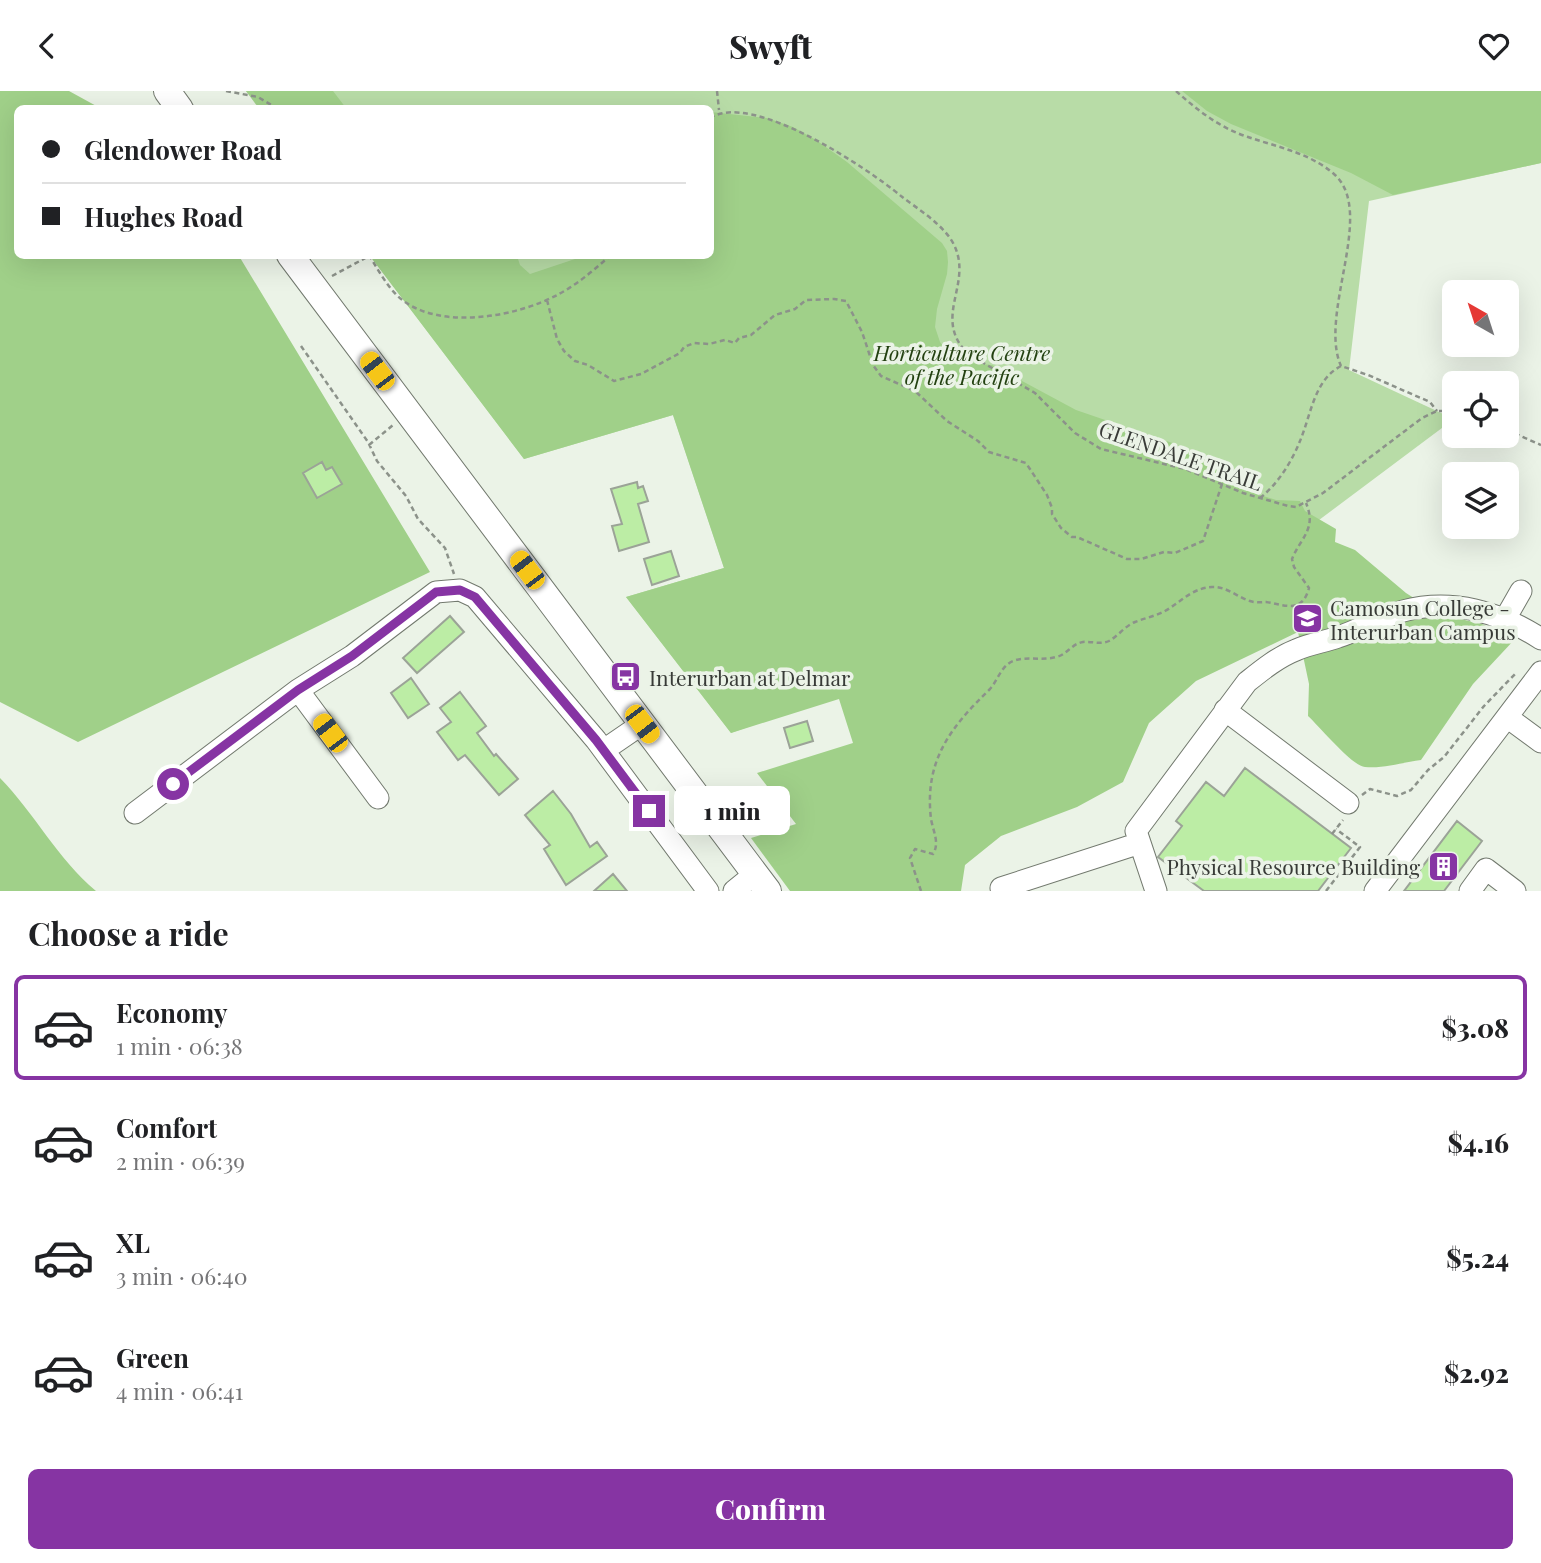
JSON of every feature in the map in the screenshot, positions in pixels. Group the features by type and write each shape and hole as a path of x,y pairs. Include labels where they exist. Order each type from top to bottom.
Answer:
{"main road":[{"path":"293,259 762,883"}],"street":[{"path":"135,813 298,690 352,656 436,592 460,590 475,597 604,750 708,891"},
{"path":"1505,619 1521,591"},
{"path":"1156,891 1136,831 1247,682 1268,665 1297,649 1338,637 1402,611 1437,605 1472,608 1505,619 1541,639"},
{"path":"1375,891 1507,717 1531,670"},
{"path":"298,690 378,798"},
{"path":"1225,710 1356,797"},
{"path":"1507,717 1541,742"},
{"path":"604,750 642,724"},
{"path":"1001,888 1140,843"},
{"path":"1470,891 1486,869 1515,891"},
{"path":"734,891 762,883"}],"path":[{"path":"226,91 258,97 271,105"},
{"path":"717,91 719,110"},
{"path":"1176,91 1202,113 1222,125 1304,156 1322,166 1337,177 1344,188 1349,202 1350,225 1339,288 1335,340 1336,355 1341,366"},
{"path":"714,114 719,110 734,107"},
{"path":"750,109 760,111"},
{"name":"GLENDALE TRAIL","path":"807,129 849,156 949,236 959,260 951,325 954,337 968,354 1029,388 1075,433 1101,449 1165,464 1288,506 1296,507 1306,503"},
{"path":"313,286 363,259"},
{"path":"371,259 403,301 421,311 438,316 463,318 481,317 547,300 584,278 606,259"},
{"path":"547,300 557,339 564,351 575,361 614,381 640,374 694,343 725,340 735,343 739,338 751,335 775,315 795,309 806,300 846,301 862,332 873,365 881,376 915,391 947,421 978,440 989,452 1026,463 1047,495 1052,514 1061,528 1072,537 1127,559 1141,559 1164,552 1175,553 1203,541 1222,484"},
{"path":"301,346 369,445 377,461 406,496 418,519 445,548 460,590"},
{"path":"1261,498 1294,456 1322,382 1341,366 1430,402 1437,411"},
{"path":"920,891 910,858 915,849 933,854 937,846 931,816 932,781 937,753 965,713 991,688 1008,663 1017,659 1055,658 1082,642 1109,641 1134,622 1164,611 1193,591 1205,587 1226,588 1232,594 1253,603 1266,602 1290,607 1300,604 1309,588 1292,559 1311,521 1306,503 1414,424 1437,411 1442,411"},
{"path":"369,445 409,413"},
{"path":"1519,435 1541,445"},
{"path":"1356,797 1378,789 1397,796 1411,790 1450,750 1485,706 1531,670"},
{"path":"1326,891 1360,847 1336,829"}],"green space":[{"path":"0,91 69,91 95,105 14,105 14,259 241,259 430,572 78,742 0,702"},
{"name":"Horticulture Centre of the Pacific","path":"246,91 1541,91 1541,163 1369,201 1349,370 1442,413 1442,428 1307,529 731,733 626,597 724,568 673,415 524,459 372,259 714,259 714,105 256,105"},
{"path":"246,91 333,91 344,105 257,105"},
{"path":"1182,91 1541,91 1541,163 1393,195 1351,173 1231,124 1207,111"},
{"path":"714,112 767,118 793,127 847,162 942,243 947,251 947,274 935,327 940,342 948,353 970,363 992,365 1076,410 1178,445 1230,471 1251,492 1276,500 1300,501 1305,511 1336,529 1335,542 1355,550 1406,593 1439,614 1482,624 1515,639 1473,684 1421,760 1365,767 1352,760 1328,737 1308,716 1309,684 1298,632 1196,681 1149,723 1123,782 1077,807 1001,836 965,865 961,891 790,891 751,838 796,824 757,773 853,743 839,699 731,733 626,597 724,568 673,415 524,459 372,259 518,259 520,265 530,274 575,259 714,259"},
{"path":"0,778 69,864 96,891 0,891"}],"building":[{"path":"322,462 326,470 332,467 342,484 317,498 303,473"},
{"path":"637,482 638,488 643,486 648,501 638,504 649,542 619,551 612,526 622,524 611,489"},
{"path":"671,551 679,576 652,585 644,559"},
{"path":"450,616 464,632 417,673 403,658"},
{"path":"411,678 429,704 408,718 391,693"},
{"path":"460,692 486,726 477,733 494,756 496,754 518,779 499,795 465,755 458,760 437,732 451,722 440,708"},
{"path":"807,721 813,741 790,748 784,728"},
{"path":"1245,768 1351,848 1318,891 1204,891 1158,857 1182,826 1176,821 1206,782 1224,796"},
{"path":"553,791 571,814 590,847 597,842 607,856 566,885 544,849 550,845 525,815"},
{"name":"Physical Resource Building","path":"1457,821 1482,841 1444,891 1404,891"},
{"path":"613,874 627,891 594,891"}],"place":[{"name":"Camosun College - Interurban Campus","path":"1307,619"},
{"name":"Interurban at Delmar","path":"626,677"},
{"name":"Physical Resource Building","path":"1443,866"}],"route":[{"path":"173,784 298,690 352,656 436,592 460,590 475,597 596,740 649,811"}]}
